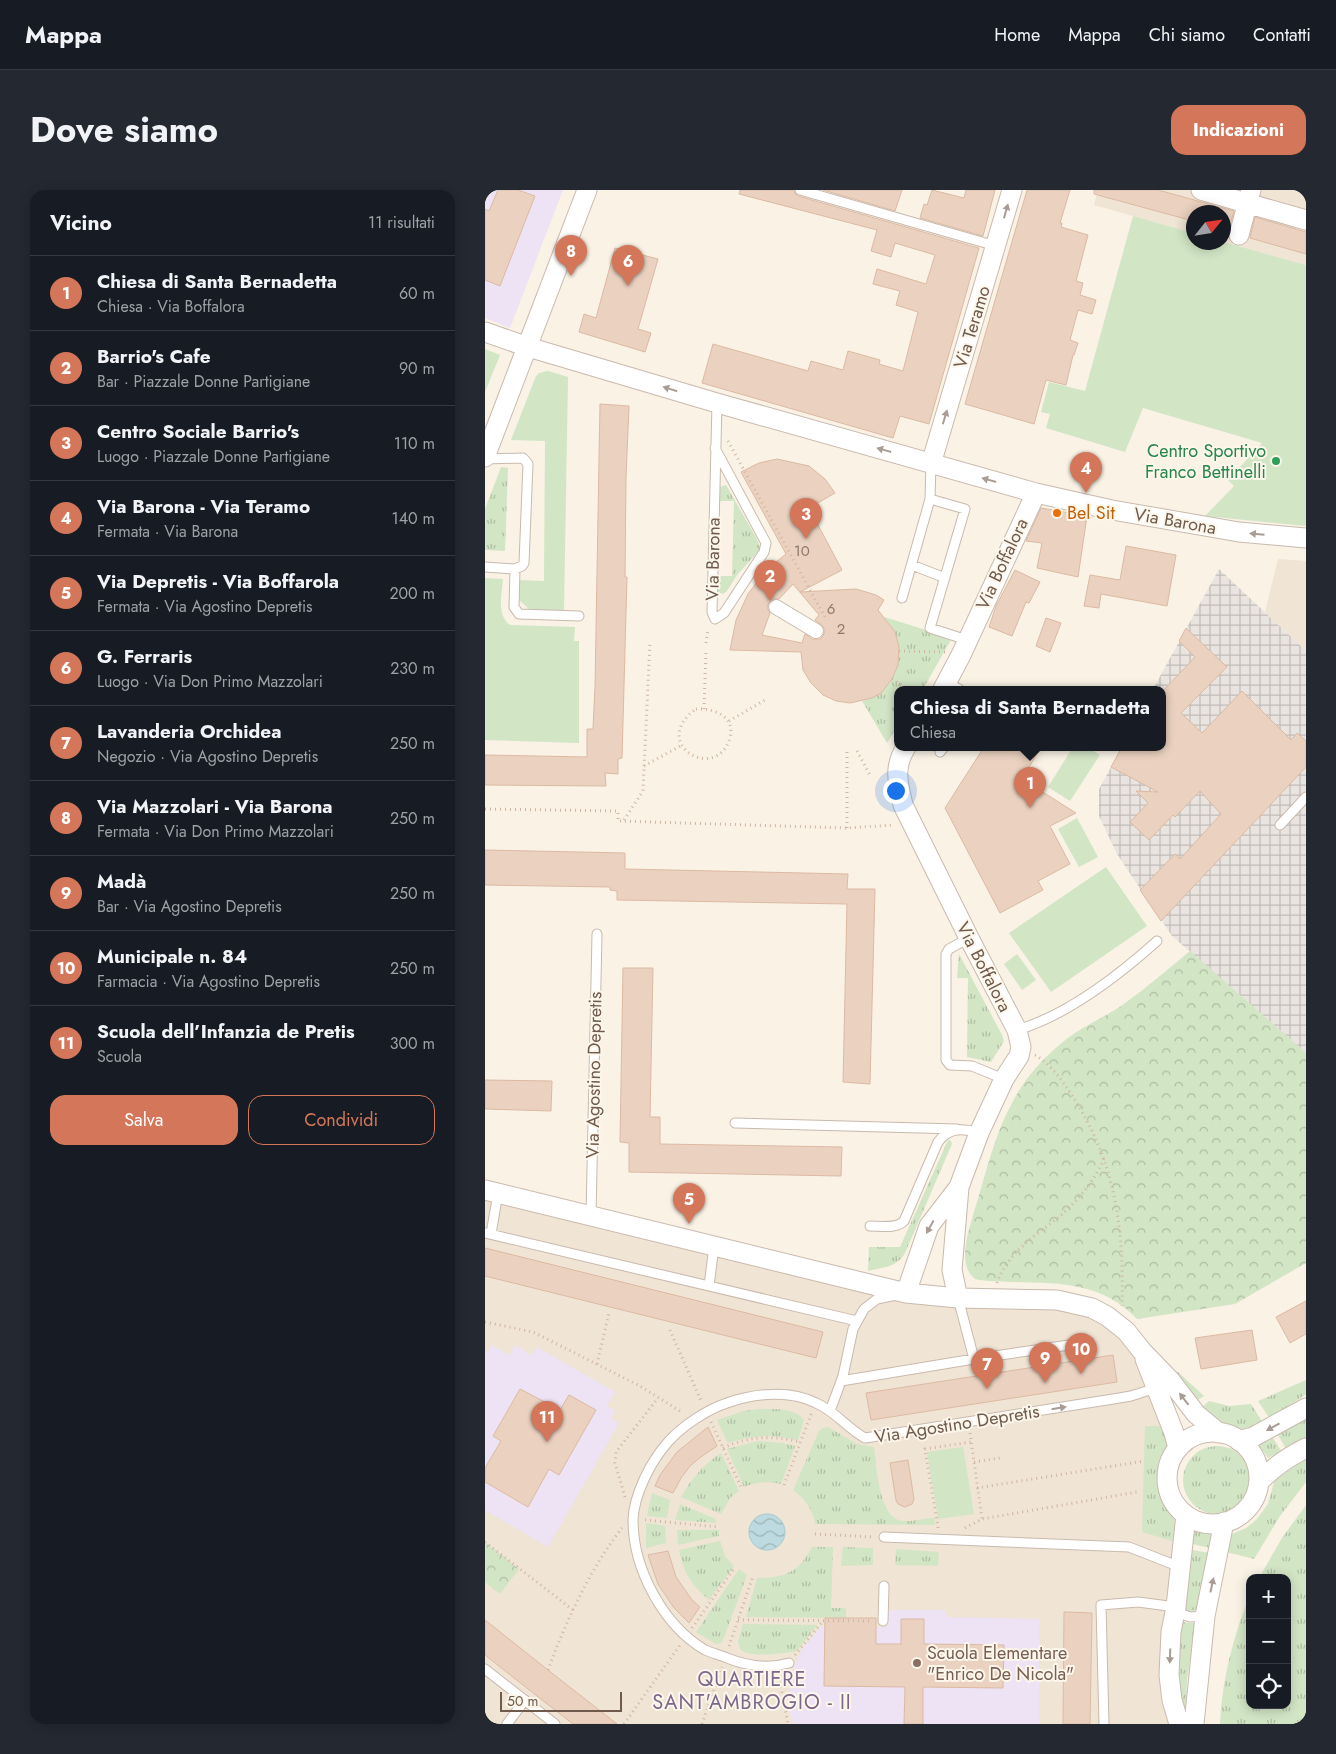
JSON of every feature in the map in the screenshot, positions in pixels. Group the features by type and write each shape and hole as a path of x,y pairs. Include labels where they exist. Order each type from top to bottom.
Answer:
{"street":[{"path":"485,458 587,190"},
{"name":"Via Teramo","path":"931,464 1012,190"},
{"path":"1201,190 1249,197 1306,220"},
{"path":"1239,234 1249,197"},
{"name":"Via Barona","path":"485,332 716,411 931,464 1036,493 1112,510 1239,532 1306,538"},
{"name":"Via Boffalora","path":"949,686 967,640 1036,493"},
{"path":"775,607 816,631"},
{"name":"Via Boffalora","path":"904,751 897,769 903,805 1019,1039"},
{"path":"958,1298 952,1270 959,1187 979,1133 1004,1079 1019,1056 1019,1039"},
{"path":"906,1292 929,1226 959,1187"},
{"path":"492,1192 906,1292 958,1298 1057,1300 1092,1308 1107,1316 1126,1331 1170,1380 1196,1414 1219,1433"},
{"path":"1142,1351 1179,1448"},
{"path":"1239,1440 1253,1437 1306,1408"},
{"path":"1208,1433 1219,1433 1239,1440 1248,1449 1258,1468 1259,1482 1255,1498 1248,1508 1236,1518 1224,1522 1206,1523 1186,1515 1174,1501 1168,1486 1170,1463 1179,1448 1187,1441 1208,1433"},
{"path":"1259,1482 1272,1468 1289,1456 1306,1448"},
{"path":"1179,1724 1172,1700 1169,1675 1171,1632 1176,1607 1186,1515"},
{"path":"1194,1724 1205,1616 1224,1522"}],"lane":[{"path":"800,190 996,246"},
{"name":"Via Barona","path":"715,448 766,543 764,552 723,613 715,619 712,612 715,448 716,411"},
{"path":"485,458 523,458 527,464 525,559 522,566 515,568 485,567"},
{"path":"901,598 930,499 931,464"},
{"path":"930,499 965,510 930,628 967,640"},
{"path":"912,565 945,578"},
{"path":"515,568 514,607 519,614 579,616"},
{"path":"1280,825 1306,797"},
{"name":"Via Agostino Depretis","path":"591,1216 597,934"},
{"path":"969,938 949,949 946,954 946,1060 950,1065 981,1068 1004,1079"},
{"path":"1019,1039 1038,1024 1117,976 1157,941"},
{"path":"735,1123 965,1129 979,1133"},
{"path":"870,1226 901,1224 938,1142 941,1137 957,1129"},
{"path":"492,1192 488,1233 857,1321"},
{"path":"709,1286 714,1246"},
{"path":"830,1410 841,1382 853,1328 864,1309 877,1299 906,1292"},
{"path":"958,1298 974,1359"},
{"path":"841,1382 974,1359 1089,1342"},
{"name":"Via Agostino Depretis","path":"789,1663 778,1666 756,1666 732,1660 706,1650 683,1632 661,1606 645,1578 636,1551 633,1518 641,1484 668,1441 694,1420 717,1406 741,1398 770,1395 794,1396 815,1402 830,1410 855,1433 865,1438 1131,1396 1156,1388"},
{"path":"884,1537 1129,1547 1180,1567"},
{"path":"883,1621 884,1586"},
{"path":"1104,1724 1101,1605 1138,1602 1176,1607 1175,1612 1183,1615 1205,1616"},
{"path":"485,1669 555,1724"},
{"path":"507,1724 525,1700"}],"path":[{"path":"716,411 826,619"},
{"path":"624,820 643,791 650,642"},
{"path":"704,708 705,650"},
{"path":"899,651 945,652 947,654"},
{"path":"892,679 902,686"},
{"path":"729,721 765,700"},
{"path":"704,708 717,711 729,721 731,729 727,744 724,750 714,758 706,759 685,751 678,732 683,719 696,709 704,708"},
{"path":"644,766 682,745"},
{"path":"847,751 847,828"},
{"path":"857,751 871,777"},
{"path":"485,808 618,811 618,821 847,828 896,825"},
{"path":"1019,1039 1042,1059 1064,1083 1087,1119 1104,1159 1117,1205 1123,1261 1122,1310"},
{"path":"992,1298 1004,1267 1022,1245 1060,1216 1079,1196 1098,1173 1104,1159"},
{"path":"597,1364 609,1313"},
{"path":"485,1322 533,1332 597,1364 694,1420"},
{"path":"633,1518 618,1476 615,1463 616,1452 658,1398"},
{"path":"785,1485 815,1402"},
{"path":"968,1422 982,1519"},
{"path":"723,1448 755,1438 778,1437 800,1442"},
{"path":"947,1530 938,1530 925,1449 971,1442"},
{"path":"974,1462 1000,1458"},
{"path":"977,1488 1144,1461"},
{"path":"964,1528 982,1519 1137,1492"},
{"path":"548,1670 565,1625 613,1539 623,1526 633,1518 719,1527"},
{"path":"815,1534 884,1537"},
{"path":"485,1542 573,1610"},
{"path":"738,1620 883,1621"},
{"path":"789,1663 823,1621"},
{"path":"778,1666 788,1724"}],"shaded area":[{"path":"485,190 563,190 510,328 485,318"},
{"path":"1098,190 1306,190 1306,265 1231,244 1231,205 1186,205 1186,231 1094,205"},
{"path":"1278,559 1306,561 1306,651 1265,612"},
{"path":"1219,569 1306,651 1306,1053 1172,936 1117,854 1099,816 1099,789 1120,751 1166,751 1166,686 1155,686"},
{"path":"485,1192 906,1295 1069,1303 1132,1340 1173,1454 1166,1473 1168,1492 1176,1508 1183,1514 1175,1724 485,1724"},
{"path":"492,1345 509,1355 515,1345 531,1355 537,1347 615,1392 607,1406 615,1410 611,1418 619,1423 548,1547 485,1510 485,1352 487,1353"},
{"name":"Scuola Elementare \"Enrico De Nicola\"","path":"888,1610 946,1610 947,1617 1039,1619 1039,1724 793,1724 789,1710 789,1681 801,1650 821,1626 887,1627"}],"green space":[{"path":"1133,216 1186,231 1186,250 1231,250 1231,244 1306,265 1306,526 1205,516 1234,486 1228,480 1262,443 1143,408 1125,452 1046,428 1050,414 1041,412 1049,382 1085,391"},
{"path":"485,349 500,355 485,392"},
{"path":"548,371 568,377 564,611 530,610 519,600 519,580 544,581 545,441 511,440 536,376 539,373"},
{"path":"501,467 508,468 505,551 485,550 485,509"},
{"path":"726,485 760,547 758,552 723,594 718,592 718,576 732,576 734,501 719,501 720,487"},
{"path":"485,578 503,579 501,610 510,625 575,627 574,641 579,641 579,743 485,740"},
{"path":"884,617 952,638 925,686 894,686 894,732 887,743 862,701 886,687 893,677 899,654 897,641"},
{"path":"1070,751 1094,751 1100,755 1070,801 1048,787"},
{"path":"1077,818 1098,857 1079,867 1058,829"},
{"path":"1106,867 1147,926 1051,992 1009,933"},
{"path":"1190,951 1306,1053 1306,1263 1235,1304 1137,1319 1109,1298 1094,1291 1078,1287 1062,1284 975,1279 966,1266 965,1248 969,1231 990,1158 1005,1116 1024,1083 1039,1064 1065,1040 1121,1006"},
{"path":"959,954 1004,1041 991,1062 967,1057 968,978 957,978"},
{"path":"1017,954 1036,980 1022,990 1004,964"},
{"path":"948,1140 952,1144 905,1253 898,1262 884,1268 868,1271 869,1247 900,1247"},
{"path":"1178,1372 1204,1396 1196,1401 1176,1374"},
{"path":"1306,1380 1306,1394 1270,1419 1258,1401"},
{"path":"1209,1401 1229,1406 1251,1404 1263,1423 1247,1430 1220,1422 1200,1409"},
{"path":"758,1409 789,1411 800,1416 804,1420 798,1440 763,1436 728,1443 717,1420 744,1411"},
{"path":"1306,1414 1306,1438 1286,1449 1276,1431"},
{"path":"1145,1426 1163,1426 1168,1440 1169,1452 1162,1482 1175,1525 1176,1542 1142,1532"},
{"path":"828,1427 857,1444 874,1447 883,1501 888,1511 894,1517 902,1521 934,1518 935,1525 815,1524 807,1504 793,1490 819,1431"},
{"path":"1270,1433 1281,1451 1268,1458 1257,1442"},
{"path":"758,1441 795,1446 781,1484 762,1482 744,1487 727,1449"},
{"path":"1217,1446 1230,1448 1241,1456 1249,1467 1251,1480 1249,1493 1241,1504 1230,1512 1217,1514 1204,1512 1193,1504 1185,1493 1183,1480 1185,1467 1193,1456 1204,1448"},
{"path":"963,1447 974,1514 938,1519 927,1452"},
{"path":"721,1453 739,1491 731,1497 721,1514 681,1497 698,1472"},
{"path":"1306,1455 1306,1482 1280,1516 1254,1559 1226,1552 1228,1540 1232,1534 1246,1528 1257,1519 1268,1504 1279,1472"},
{"path":"652,1493 670,1500 667,1518 647,1516"},
{"path":"680,1504 716,1519 716,1523 675,1520"},
{"path":"1306,1505 1306,1724 1220,1724 1229,1658 1246,1606 1246,1709 1291,1709 1291,1574 1261,1574 1282,1538"},
{"path":"646,1523 665,1526 666,1543 646,1548"},
{"path":"1190,1528 1212,1534 1210,1548 1188,1543"},
{"path":"677,1530 719,1530 719,1536 678,1545"},
{"path":"720,1541 725,1556 734,1566 709,1600 689,1578 683,1566 679,1550"},
{"path":"485,1542 519,1569 500,1594 485,1582"},
{"path":"812,1547 833,1547 831,1608 846,1608 846,1618 746,1617 757,1578 776,1577 790,1572 802,1562"},
{"path":"843,1547 873,1548 873,1565 841,1566"},
{"path":"896,1549 939,1552 938,1566 895,1565"},
{"path":"1187,1549 1210,1553 1198,1609 1189,1612 1184,1610"},
{"path":"739,1569 747,1575 724,1638 721,1643 716,1644 696,1632"},
{"path":"1180,1621 1195,1623 1196,1625 1187,1679 1186,1705 1183,1709 1176,1681"},
{"path":"743,1624 817,1625 797,1651 759,1655 740,1649 738,1642"}],"water":[{"path":"767,1514 774,1515 780,1519 784,1525 784,1539 780,1545 774,1549 767,1550 760,1549 754,1545 750,1539 749,1532 750,1525 754,1519 760,1515"}],"building":[{"path":"498,190 518,190 535,196 500,286 485,280 485,209 489,211"},
{"path":"740,190 794,190 798,196 979,248 929,424 900,416 893,438 702,383 713,344 808,371 811,361 843,370 848,351 880,360 879,364 903,371 918,312 896,305 900,291 873,284 877,269 926,284 935,255 895,243 891,257 871,251 877,230 739,194"},
{"path":"823,190 902,190 895,211"},
{"path":"932,190 964,198 966,190 995,190 983,236 920,218 924,204 927,205"},
{"path":"1027,190 1070,190 1060,223 1062,223 1061,227 1088,235 1076,281 1083,283 1080,295 1096,300 1092,314 1078,310 1070,340 1078,343 1073,355 1066,385 1046,380 1034,424 965,404"},
{"path":"1094,190 1158,190 1212,205 1186,205 1186,219 1094,194"},
{"path":"1231,210 1234,211 1231,221"},
{"path":"1255,217 1306,232 1306,254 1250,238"},
{"path":"615,248 658,259 638,329 651,333 645,352 579,332 584,314 596,318"},
{"path":"600,404 629,406 626,477 625,577 627,577 622,758 618,759 618,774 605,773 606,786 485,785 485,755 587,757 587,729 593,729 595,687"},
{"path":"777,459 809,466 825,479 835,493 809,508 842,570 800,592 856,589 876,595 884,600 878,610 895,632 899,647 898,665 892,679 881,693 872,698 850,703 836,701 823,695 811,683 803,670 801,652 730,650 736,620 748,594 766,570 786,554 741,472 759,463","holes":["793,584 819,615 815,620 823,626 825,631 820,639 812,639 805,634 802,643 762,635 770,613 767,607 769,602 772,599 779,599"]},
{"path":"1041,508 1087,516 1078,577 1037,568 1042,543 1026,541"},
{"path":"1126,546 1176,555 1167,606 1101,594 1099,608 1084,606 1090,575 1120,580"},
{"path":"1015,570 1040,582 1029,603 1026,602 1012,636 989,627 996,606"},
{"path":"1046,618 1061,623 1050,652 1036,646"},
{"path":"1186,628 1227,667 1181,713 1202,733 1242,691 1291,740 1297,733 1306,741 1306,767 1161,921 1140,890 1175,854 1180,859 1221,814 1200,791 1149,840 1130,822 1148,803 1136,791 1158,792 1111,767 1120,751 1166,751 1166,688 1195,657 1179,641"},
{"path":"981,751 1039,751 1022,779 1076,813 1050,826 1070,864 1038,881 1043,890 1000,913 945,808"},
{"path":"485,850 625,853 625,869 848,874 847,889 875,889 870,1084 843,1082 847,904 617,900 617,891 610,890 610,887 485,885"},
{"path":"623,968 653,968 650,1117 660,1117 660,1144 842,1147 841,1176 629,1172 629,1143 620,1142"},
{"path":"485,1080 552,1081 551,1111 485,1109"},
{"path":"485,1248 823,1332 816,1358 485,1276"},
{"path":"1306,1301 1306,1334 1290,1343 1276,1317"},
{"path":"1252,1330 1257,1360 1201,1369 1195,1338"},
{"path":"1113,1355 1117,1382 871,1420 866,1393"},
{"path":"520,1389 560,1410 569,1395 596,1410 559,1475 549,1469 528,1507 485,1482 485,1468 501,1441 493,1436"},
{"path":"708,1427 717,1446 690,1466 673,1493 655,1486 660,1475 677,1452"},
{"path":"908,1460 914,1499 912,1504 905,1507 898,1504 896,1500 890,1463"},
{"path":"668,1551 676,1577 692,1600 700,1607 689,1623 674,1608 658,1584 648,1555"},
{"path":"1064,1612 1092,1613 1090,1724 1063,1724"},
{"path":"825,1618 876,1618 876,1644 901,1644 901,1619 924,1619 924,1644 1004,1645 1003,1688 923,1687 923,1724 904,1724 905,1687 824,1686"},
{"path":"485,1620 617,1724 573,1724 537,1696 485,1655"}],"place":[{"name":"Via Mazzolari - Via Barona","path":"571,276"},
{"name":"G. Ferraris","path":"628,286"},
{"name":"Centro Sportivo Franco Bettinelli","path":"1276,461"},
{"name":"Via Barona - Via Teramo","path":"1086,493"},
{"name":"Bel Sit","path":"1057,513"},
{"name":"Centro Sociale Barrio's","path":"806,539"},
{"name":"Barrio's Cafe","path":"770,601"},
{"name":"Chiesa di Santa Bernadetta","path":"1030,808"},
{"name":"Via Depretis - Via Boffarola","path":"689,1224"},
{"name":"Municipale n. 84","path":"1081,1374"},
{"name":"Madà","path":"1045,1383"},
{"name":"Lavanderia Orchidea","path":"987,1389"},
{"name":"Scuola dell’Infanzia de Pretis","path":"547,1442"},
{"name":"Scuola Elementare \"Enrico De Nicola\"","path":"917,1663"}],"district":[{"name":"QUARTIERE SANT'AMBROGIO - II","path":"752,1690"}]}
